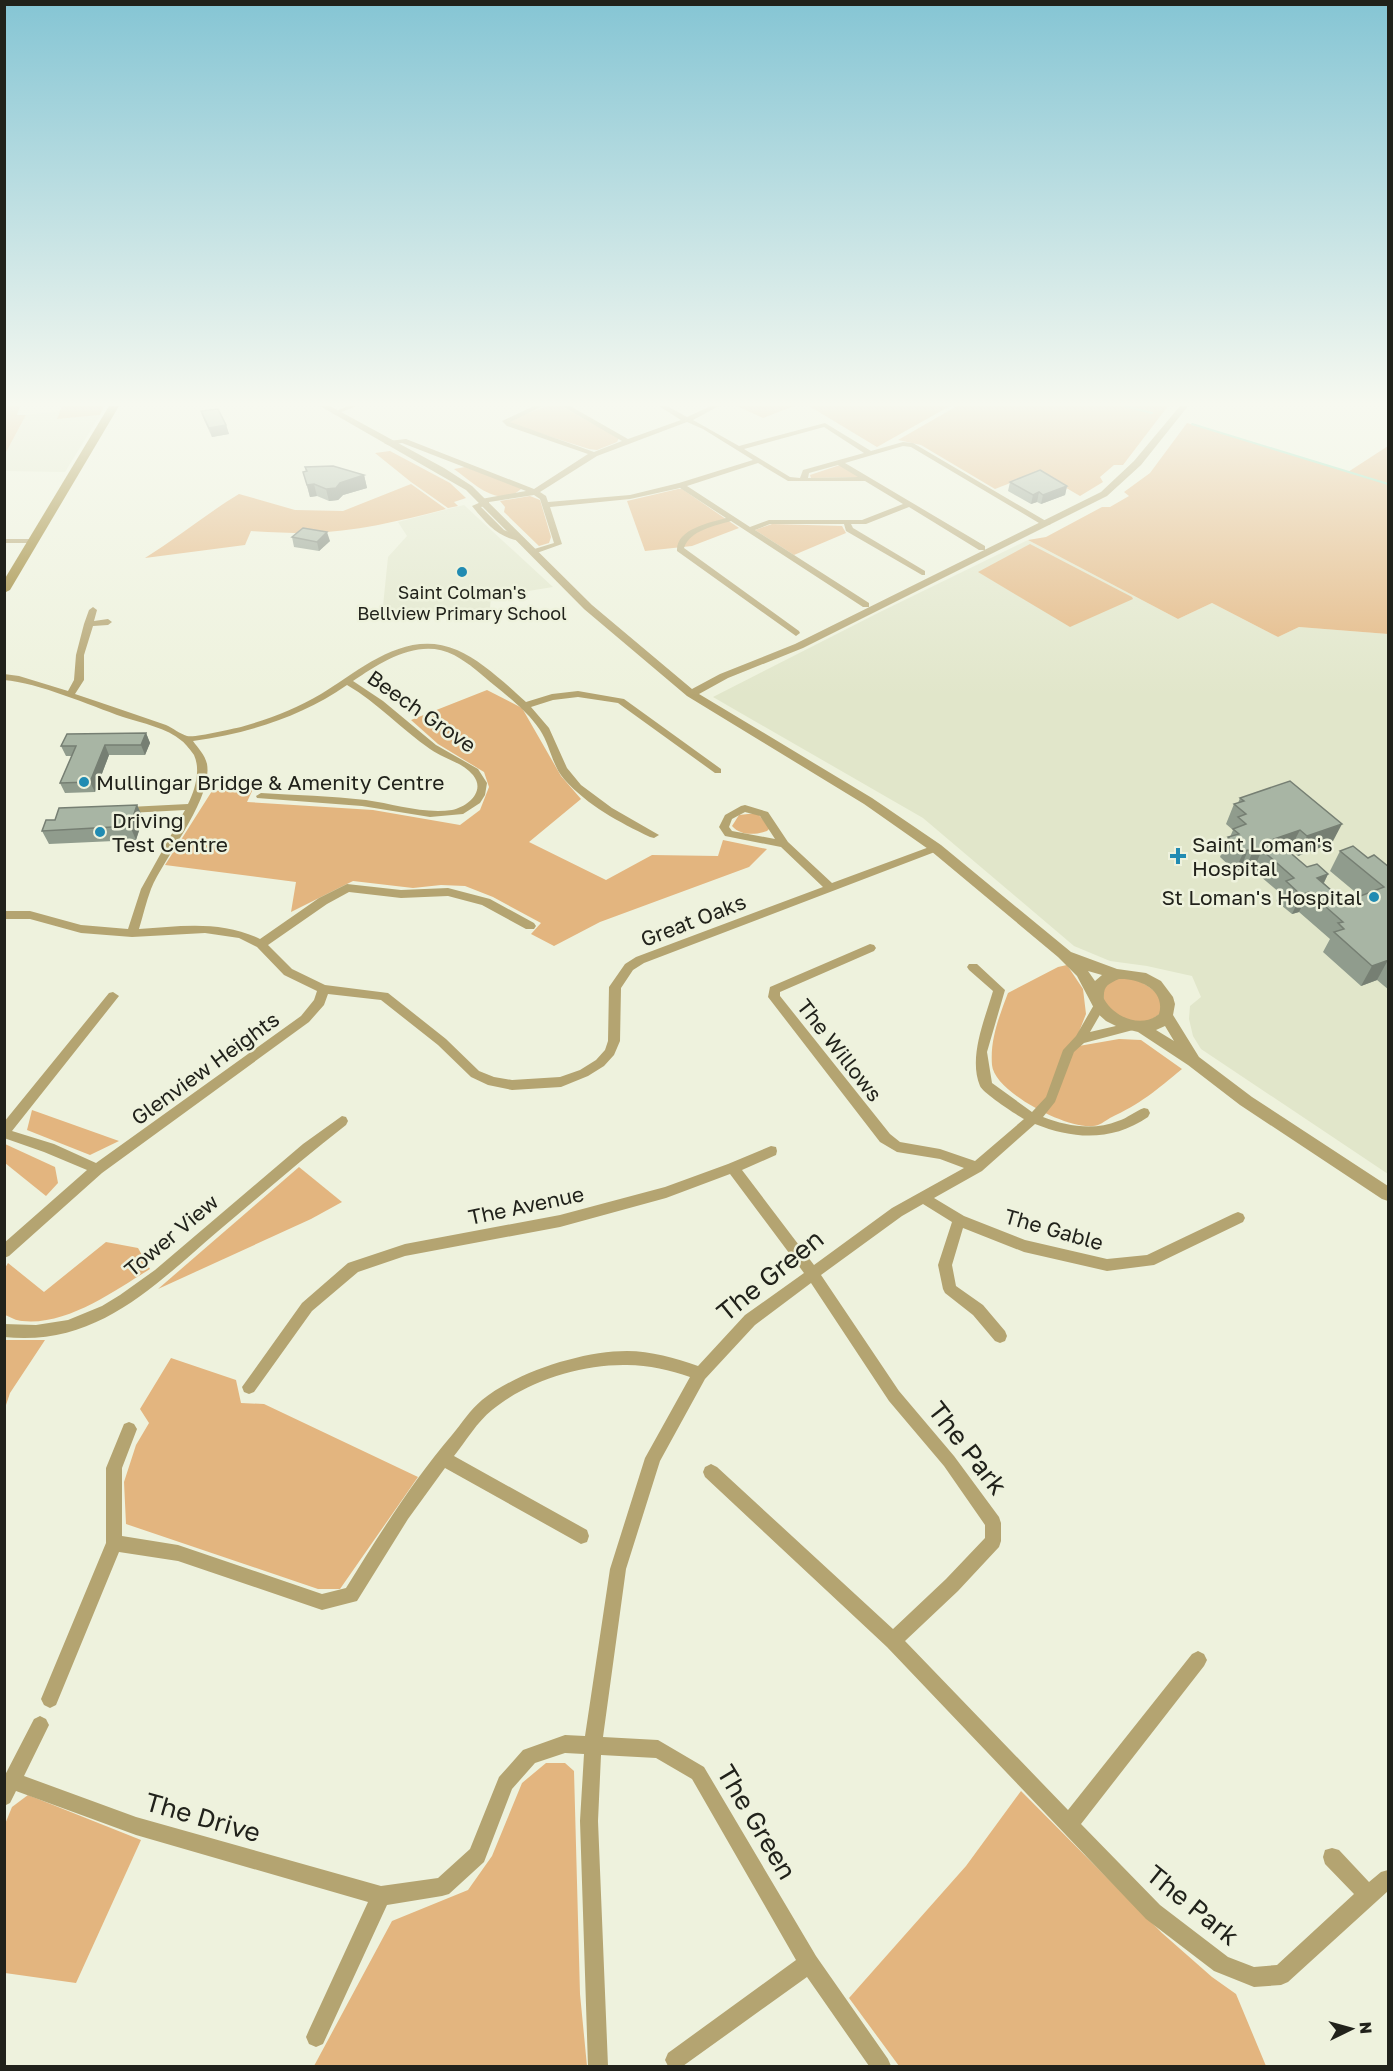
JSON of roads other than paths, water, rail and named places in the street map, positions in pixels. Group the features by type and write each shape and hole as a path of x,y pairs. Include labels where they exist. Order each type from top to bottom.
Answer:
{"main road":[{"path":"4,590 57,503"}],"street":[{"path":"486,503 588,607 691,694 868,801 936,848 1063,953 1082,972 1097,1000 1113,1019 1137,1026 1193,1061 1246,1101 1389,1194"},
{"path":"534,552 558,544 545,505 570,503"},
{"path":"707,503 866,605"},
{"path":"904,503 982,548"},
{"path":"1011,503 1047,524"},
{"path":"691,694 724,676 799,646 1088,503"},
{"path":"749,530 769,522 863,522 908,505"},
{"path":"731,519 698,529 681,544 680,549 796,633"},
{"path":"847,523 849,529 922,573"},
{"path":"4,541 34,541"},
{"path":"70,695 79,680 80,655 93,610"},
{"path":"88,624 108,622"},
{"name":"Beech Grove","path":"186,739 222,735 288,715 325,696 345,680 394,654 424,647 445,648 467,657 527,705 549,737 566,775 596,805 654,835"},
{"path":"4,675 167,729 186,739 198,754 202,765 201,784 146,889 132,933"},
{"name":"Beech Grove","path":"261,796 363,803 408,811 453,813 471,807 480,796 483,787 480,777 469,766 433,747 387,709 345,680"},
{"path":"527,705 552,697 578,694 621,701 717,771"},
{"path":"129,810 190,807"},
{"path":"784,844 729,834 724,827 725,820 728,816 745,808 758,810 764,814 784,844 830,887"},
{"name":"Great Oaks","path":"323,989 384,996 416,1021 475,1074 492,1082 512,1085 561,1082 584,1073 600,1063 610,1052 614,1041 615,987 629,967 640,960 936,848"},
{"path":"261,944 323,901 347,888 401,894 448,892 486,902 530,926"},
{"path":"4,915 30,915 81,929 132,933 205,929 241,934 261,944 288,972 323,989"},
{"name":"The Willows","path":"870,948 774,990 774,997 885,1138 897,1147 940,1155 977,1167"},
{"path":"1063,953 1096,968 1117,974 1141,976 1156,984 1169,1002 1166,1015 1157,1023 1080,1039"},
{"path":"973,967 999,990 981,1052 986,1085 1034,1119 1061,1128 1105,1132 1133,1122 1144,1113"},
{"path":"1097,1000 1099,983 1117,974"},
{"name":"Glenview Heights","path":"4,1252 97,1169 306,1019 320,1002 323,989"},
{"path":"97,1169 4,1132 113,996"},
{"name":"The Green","path":"598,2067 590,1821 593,1744 618,1569 653,1458 700,1374 750,1320 897,1212 977,1167 1034,1119 1051,1099 1069,1050 1080,1039 1097,1000"},
{"path":"1166,1015 1193,1061"},
{"name":"Tower View","path":"4,1330 34,1334 70,1326 105,1311 134,1293 302,1151 342,1121"},
{"name":"The Avenue","path":"249,1387 307,1307 353,1268 405,1250 560,1221 666,1192 733,1168 771,1151"},
{"path":"733,1168 812,1273"},
{"name":"The Gable","path":"924,1198 958,1220 1024,1246 1107,1265 1149,1261 1238,1218"},
{"path":"958,1220 945,1265 950,1289 978,1310 1000,1336"},
{"name":"The Park","path":"812,1273 894,1396 949,1461 993,1523 993,1541 952,1585 893,1641"},
{"path":"114,1543 178,1553 322,1602 341,1598 351,1595 442,1458 486,1406 514,1388 548,1374 587,1363 624,1358 671,1363 700,1374"},
{"path":"50,1699 114,1543 114,1468 129,1429"},
{"path":"442,1458 581,1536"},
{"name":"The Park","path":"711,1472 893,1641 1153,1912 1221,1964 1254,1977 1281,1975 1368,1895 1389,1879"},
{"path":"1069,1824 1198,1660"},
{"name":"The Drive","path":"40,1725 9,1789 381,1896 442,1887 477,1855 505,1784 529,1756 565,1744 593,1744"},
{"name":"The Green","path":"593,1744 658,1749 698,1773 809,1963 881,2067"},
{"path":"1332,1857 1368,1895"},
{"path":"316,2037 381,1896"},
{"path":"675,2060 809,1963"}],"place":[{"name":"Saint Colman's Bellview Primary School","path":"462,572"},
{"name":"Mullingar Bridge & Amenity Centre","path":"84,782"},
{"name":"Driving Test Centre","path":"100,832"},
{"name":"Saint Loman's Hospital","path":"1178,856"},
{"name":"St Loman's Hospital","path":"1374,897"}]}
